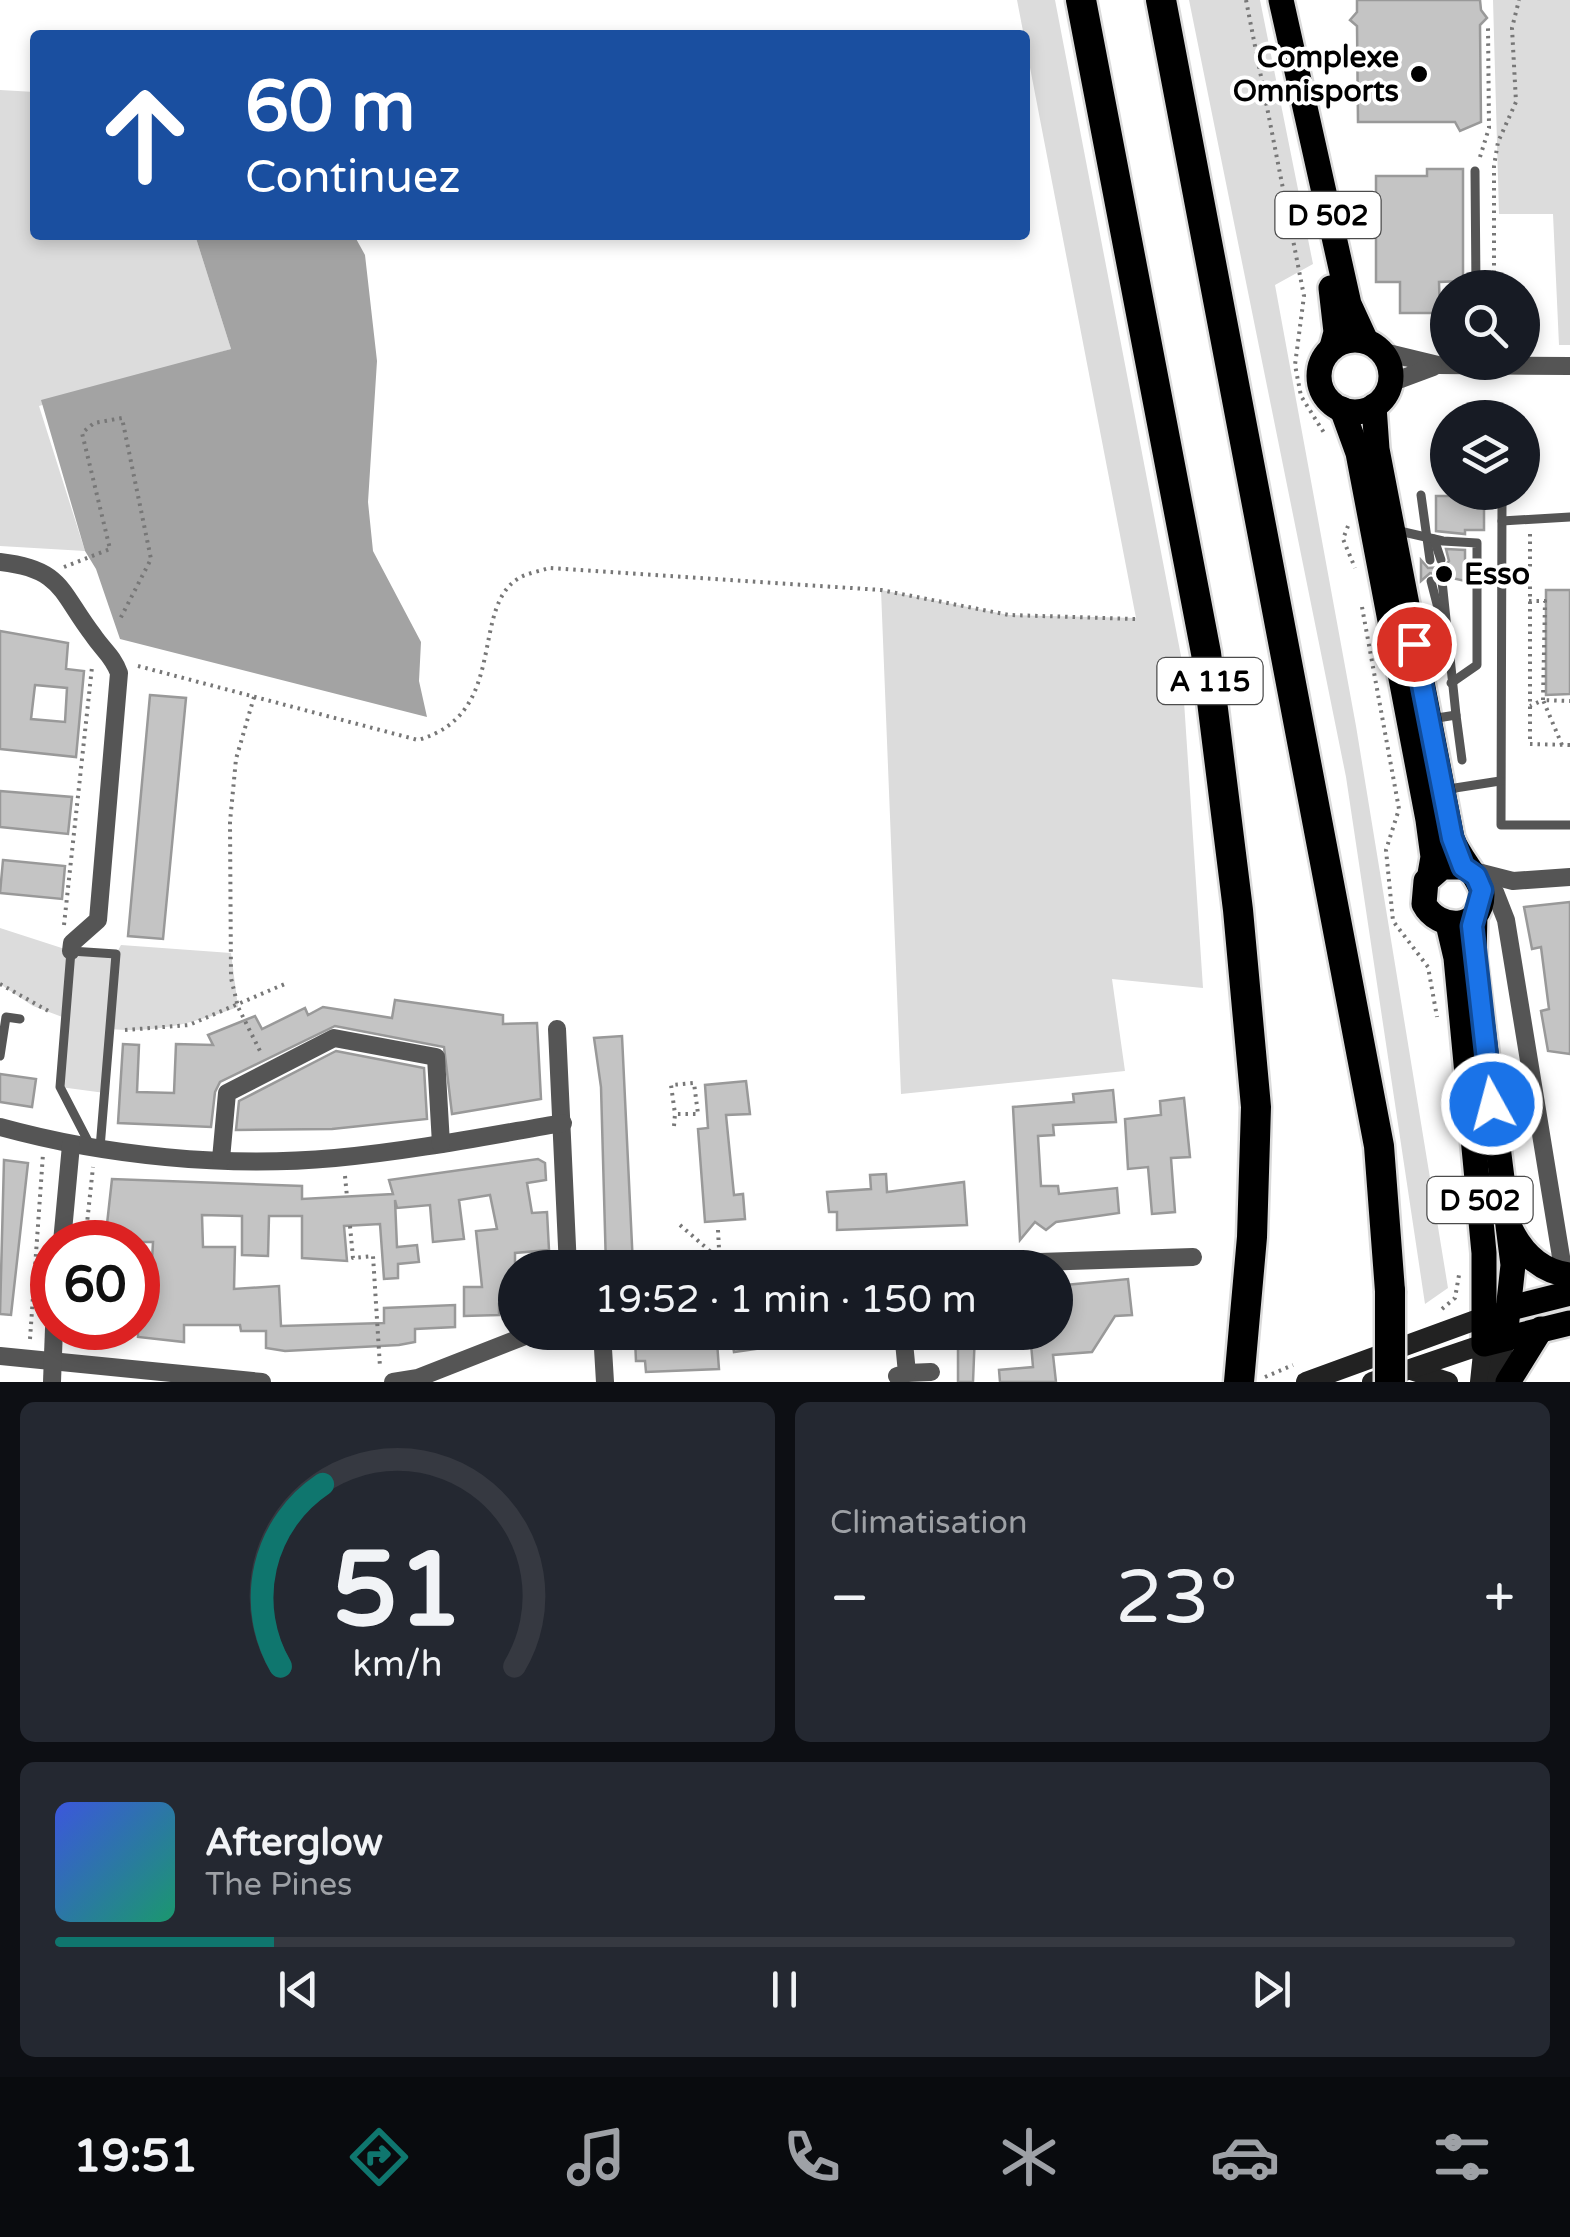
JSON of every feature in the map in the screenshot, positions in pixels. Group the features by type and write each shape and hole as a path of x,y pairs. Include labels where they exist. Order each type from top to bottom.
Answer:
{"highway":[{"name":"A 115","path":"1081,0 1206,654 1238,910 1256,1106 1244,1378"},
{"name":"A 115","path":"1161,0 1379,1146 1399,1376"}],"main road":[{"name":"D 502","path":"1281,0 1348,304 1373,346"},
{"name":"D 502","path":"1298,85 1333,304 1332,346"},
{"path":"1332,346 1373,346 1388,363 1390,383 1374,406 1393,530 1444,798 1467,868 1482,890 1483,904 1464,922 1448,924 1433,918 1424,904 1423,888 1430,874 1432,847 1366,492 1352,427 1342,410 1324,395 1320,384 1322,361 1332,346"},
{"path":"1342,410 1374,406"},
{"path":"1430,874 1449,865 1467,868"},
{"name":"D 502","path":"1483,904 1474,957 1513,1265 1511,1308 1494,1341"},
{"name":"D 502","path":"1448,924 1470,1085 1485,1316 1494,1341"},
{"path":"1507,1221 1532,1258 1568,1281"},
{"path":"1511,1308 1568,1281"},
{"path":"1494,1341 1570,1323"},
{"path":"1508,1382 1541,1329"}],"street":[{"path":"1373,346 1430,364"},
{"path":"1540,365 1570,366"},
{"path":"1390,383 1430,369"},
{"path":"0,562 46,574 68,593 94,637 112,653 120,673 98,920 71,947"},
{"path":"1467,868 1514,881 1570,877"},
{"path":"1514,881 1483,904 1506,920 1568,1281"},
{"path":"557,1029 567,1250"},
{"path":"221,1159 227,1093 334,1038 436,1057 441,1144"},
{"path":"0,1127 71,1145 221,1159 332,1158 562,1124"},
{"path":"64,1220 71,1145"},
{"path":"1073,1261 1194,1257"},
{"path":"1303,1372 1511,1308"},
{"path":"1372,1382 1494,1341"},
{"name":"D 502","path":"1480,1382 1494,1341"},
{"name":"D 502","path":"1494,1341 1497,1382"},
{"path":"393,1382 418,1378 498,1347"},
{"path":"52,1350 52,1382"},
{"path":"603,1350 605,1382"},
{"path":"903,1350 902,1375 931,1372"},
{"path":"0,1356 221,1381 262,1382"},
{"path":"1399,1376 1448,1382"}],"lane":[{"path":"1475,171 1476,270"},
{"path":"1421,495 1423,534 1435,560 1434,538"},
{"path":"1502,510 1502,825 1570,825"},
{"path":"1502,521 1570,517"},
{"path":"1393,530 1477,543 1477,665 1451,684"},
{"path":"1436,581 1462,760"},
{"path":"1429,720 1456,715"},
{"path":"1444,798 1454,788 1500,781"},
{"path":"71,947 116,954 95,1148 60,1086 71,947"},
{"path":"0,1056 6,1017 20,1020"}],"path":[{"path":"1246,0 1304,296 1296,365 1301,396 1334,444"},
{"path":"1494,270 1494,166 1498,142 1516,102 1512,28 1519,0"},
{"path":"1475,171 1489,128 1488,25"},
{"path":"46,574 110,549 82,433 94,423 122,418 151,559 119,620"},
{"path":"1531,520 1530,744 1570,745"},
{"path":"1349,523 1342,540 1358,585"},
{"path":"112,653 128,664 418,740 454,724 468,708 501,600 517,578 549,568 881,590 1010,615 1136,619"},
{"path":"1530,601 1545,601 1543,700 1562,744"},
{"path":"1361,604 1400,810 1386,850 1393,921 1428,967 1438,1025"},
{"path":"71,947 64,932 86,708 93,679"},
{"path":"254,697 236,759 230,822 232,978 238,1007 270,1070"},
{"path":"1530,706 1543,700 1570,700"},
{"path":"110,1029 142,1032 189,1026 288,983"},
{"path":"0,984 33,1006 66,1018"},
{"path":"674,1126 671,1085 694,1083 698,1114 675,1114"},
{"path":"28,1359 44,1139"},
{"path":"87,1220 95,1148"},
{"path":"350,1226 353,1258 373,1256 381,1382"},
{"path":"680,1226 708,1250"},
{"path":"718,1230 719,1250"},
{"path":"1425,1316 1455,1298 1460,1269"},
{"path":"1244,1378 1303,1372"}],"shaded area":[{"path":"1017,0 1055,0 1181,656 1203,988 1112,979 1125,1071 901,1094 881,590 1009,615 1136,618 1030,68 1030,30 1023,30"},
{"path":"1189,0 1260,0 1313,264 1275,285 1356,726 1448,1288 1425,1304 1346,777"},
{"path":"1493,0 1570,0 1570,345 1559,345 1553,214 1499,214"},
{"path":"0,90 30,92 30,240 197,240 231,349 39,406 85,551 0,546"},
{"path":"197,240 357,240 365,255 377,361 368,502 373,551 421,642 419,681 427,717 120,639 96,569 85,551 41,400 231,349"},
{"path":"0,928 71,951 116,954 121,945 231,953 238,1007 175,1026 110,1029 105,1093 60,1087 65,1018 33,1006 0,984"}],"building":[{"name":"Complexe Omnisports","path":"1357,0 1480,0 1487,18 1480,25 1481,122 1460,131 1455,122 1358,122 1357,26 1350,20 1357,12"},
{"path":"1427,169 1463,169 1463,270 1430,270 1430,313 1400,313 1400,282 1376,282 1376,176 1427,176"},
{"path":"1436,510 1484,510 1484,530 1465,530 1465,534 1436,531"},
{"path":"1446,549 1465,550 1465,581 1430,573 1421,581 1421,560 1428,568 1444,567 1449,561"},
{"path":"1546,590 1570,590 1570,694 1546,695"},
{"path":"0,631 68,643 66,669 84,671 76,757 0,749","holes":["35,685 67,688 65,722 31,719"]},
{"path":"150,695 186,698 163,939 128,936"},
{"path":"0,791 72,797 68,834 0,827"},
{"path":"3,860 65,866 62,899 0,893"},
{"path":"1570,902 1570,1054 1548,1051 1541,1011 1549,1009 1541,947 1532,949 1524,907"},
{"path":"395,1000 503,1015 503,1024 537,1023 541,1099 452,1114 444,1047 335,1026 220,1082 211,1127 118,1123 123,1044 139,1045 137,1092 174,1093 176,1044 213,1045 208,1035 255,1016 262,1029 305,1008 308,1015 323,1007 392,1018"},
{"path":"622,1036 632,1250 606,1250 601,1087 594,1038"},
{"path":"336,1051 424,1068 427,1119 332,1129 236,1130 239,1101"},
{"path":"0,1074 36,1079 32,1107 0,1102"},
{"path":"746,1081 750,1114 726,1115 734,1195 743,1194 745,1219 705,1222 698,1129 708,1128 705,1085"},
{"path":"1113,1090 1116,1122 1053,1125 1054,1135 1038,1136 1041,1186 1058,1186 1059,1194 1117,1188 1119,1213 1056,1222 1046,1230 1035,1222 1020,1240 1013,1107 1074,1102 1073,1094"},
{"path":"1184,1098 1190,1157 1171,1158 1175,1212 1152,1214 1148,1167 1128,1169 1125,1119 1161,1115 1160,1101"},
{"path":"538,1159 545,1163 546,1180 527,1183 532,1213 547,1212 549,1250 498,1250 498,1315 464,1316 464,1287 482,1287 476,1231 497,1229 490,1195 459,1200 464,1239 433,1242 430,1205 397,1208 395,1200 397,1247 417,1245 419,1262 398,1264 398,1278 384,1279 380,1224 344,1226 347,1261 302,1258 302,1216 269,1216 268,1256 242,1255 242,1216 202,1215 203,1247 235,1247 234,1289 279,1286 281,1326 384,1323 384,1308 455,1305 455,1327 415,1329 415,1342 285,1351 266,1348 266,1331 241,1331 240,1325 184,1325 184,1342 160,1339 160,1220 107,1220 112,1179 302,1186 302,1199 393,1194 389,1180"},
{"path":"4,1160 28,1163 11,1315 0,1314"},
{"path":"886,1174 887,1192 964,1182 967,1225 837,1230 837,1212 829,1212 827,1192 871,1189 870,1175"},
{"path":"1128,1279 1132,1315 1115,1316 1092,1352 1053,1355 1056,1382 1000,1382 999,1370 1033,1367 1032,1350 1073,1350 1073,1284"},
{"path":"636,1350 718,1350 719,1369 646,1372 645,1361 636,1361"},
{"path":"958,1350 974,1350 973,1382 958,1382"}],"place":[{"name":"Complexe Omnisports","path":"1419,74"},
{"name":"Esso","path":"1444,574"}],"route":[{"path":"1414,644 1452,838 1463,867 1476,876 1482,890 1472,926 1492,1104"}]}
